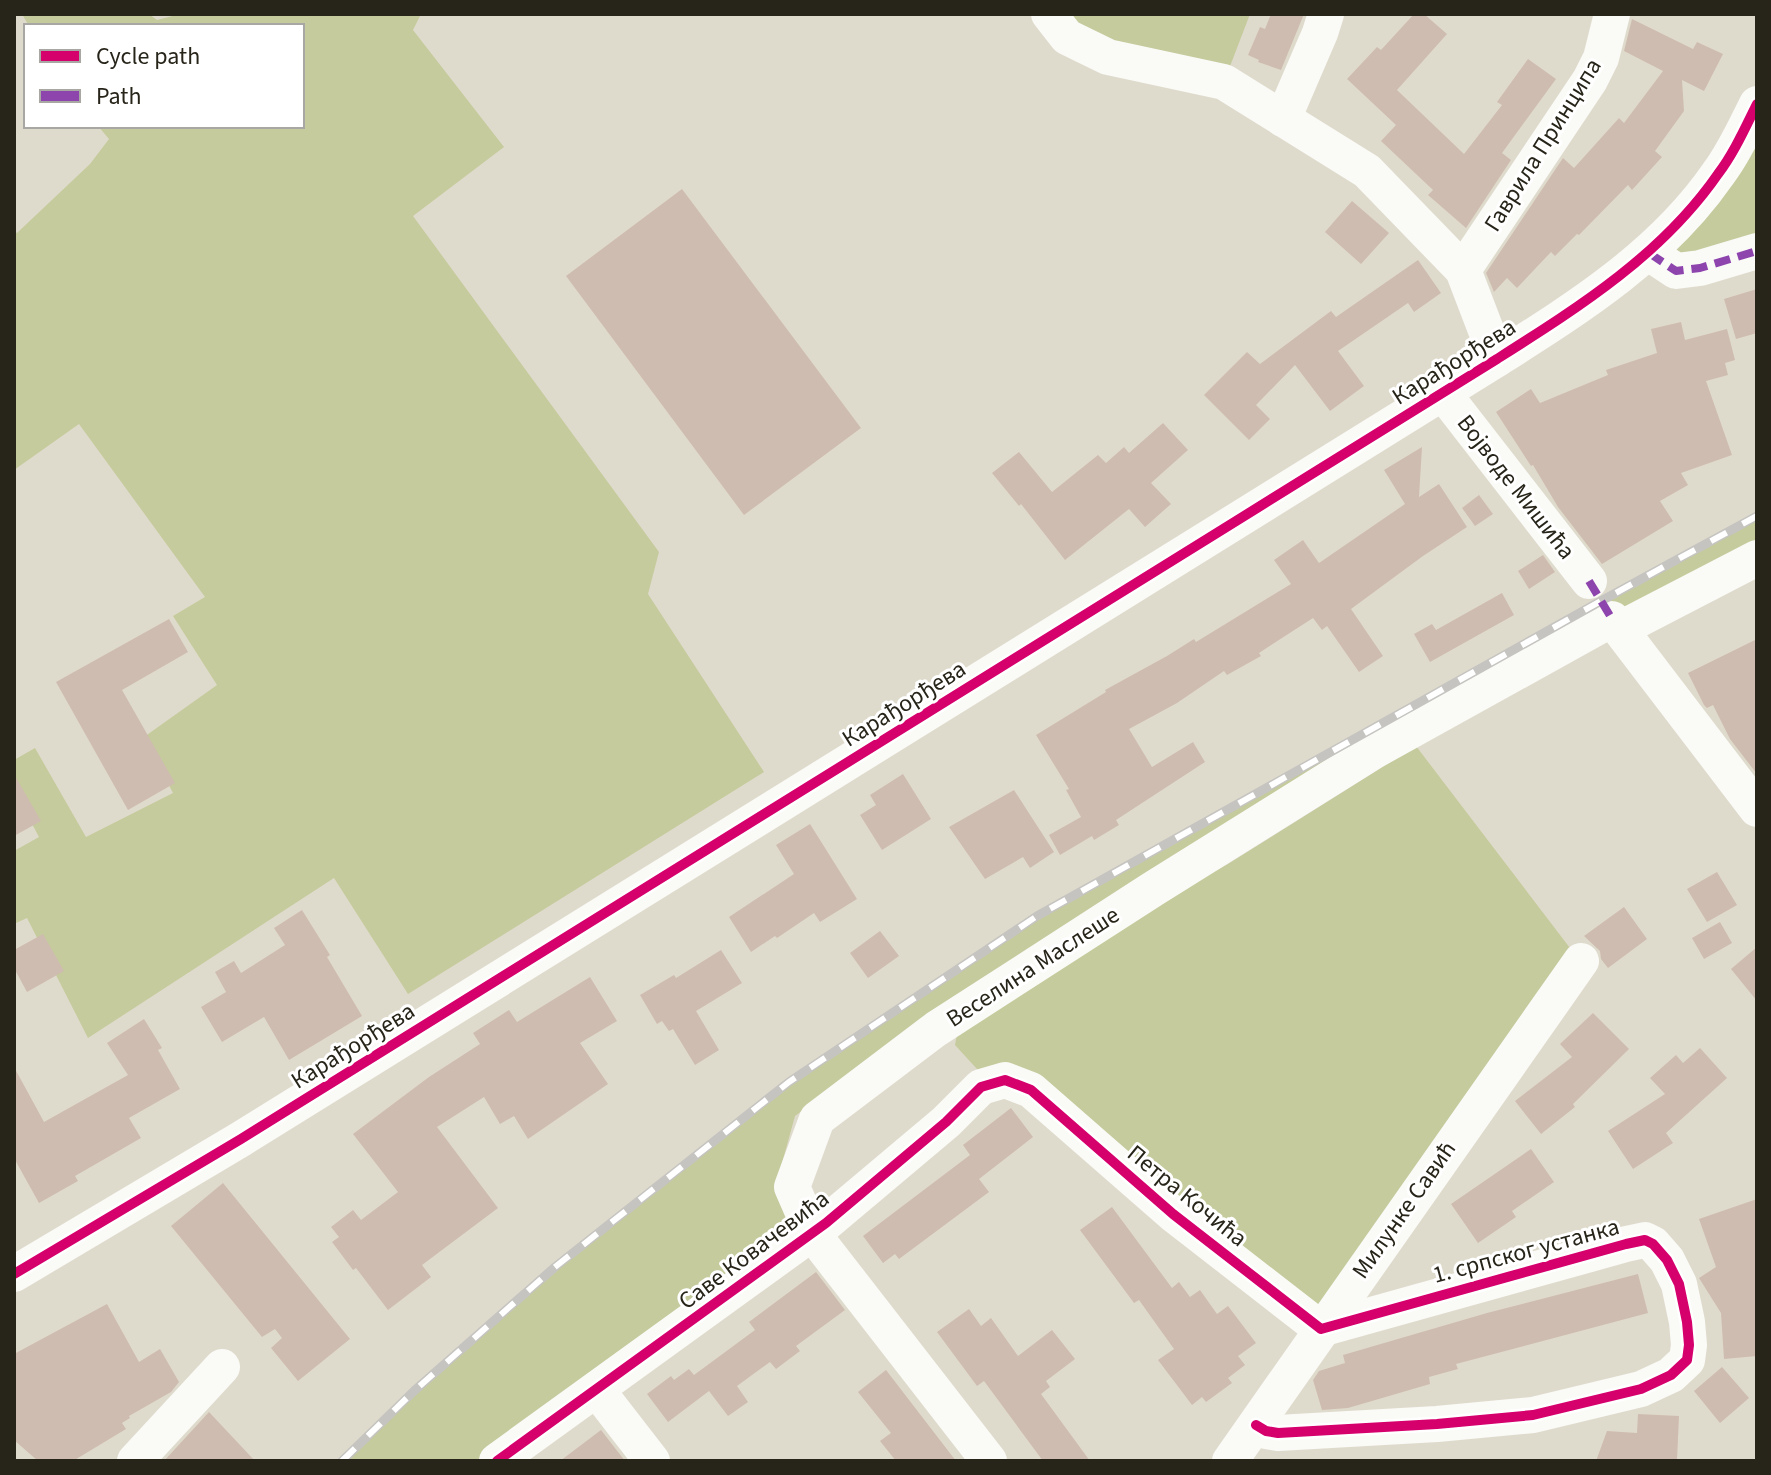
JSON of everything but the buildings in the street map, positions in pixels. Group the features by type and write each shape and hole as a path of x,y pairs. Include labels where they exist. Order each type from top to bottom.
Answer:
{"street":[{"path":"1049,14 1067,37 1108,57 1224,82 1367,171 1463,270 1497,359"},
{"path":"1283,119 1326,14"},
{"name":"Гаврила Принципа","path":"1463,270 1590,80 1601,58 1612,14"},
{"name":"Карађорђева","path":"14,1274 255,1131 1575,309 1649,253 1688,214 1719,173 1757,104"},
{"path":"1649,253 1676,271 1700,268 1757,251"},
{"name":"Војводе Мишића","path":"1443,393 1589,581"},
{"name":"Веселина Маслеше","path":"989,1461 812,1233 792,1187 817,1119 936,1029 1374,751 1616,624 1757,558"},
{"path":"1616,624 1757,809"},
{"name":"Милунке Савић","path":"1230,1461 1581,961"},
{"name":"Саве Ковачевића","path":"497,1461 812,1233 946,1122 981,1087 1005,1080 1031,1090"},
{"name":"Петра Кочића","path":"1031,1090 1173,1214 1321,1329"},
{"name":"1. српског устанка","path":"1256,1425 1278,1433 1533,1415 1641,1389 1671,1375 1687,1360 1689,1345 1679,1284 1667,1260 1653,1244 1645,1240 1321,1329"},
{"path":"135,1461 222,1367"},
{"path":"597,1390 652,1461"}],"green space":[{"path":"22,14 149,14 157,20 180,14 421,14 413,30 504,147 413,216 659,552 648,594 764,772 408,994 334,878 88,1038 27,918 14,924 14,851 39,837 14,790 14,760 35,748 86,837 173,793 144,737 217,685 173,616 205,597 79,424 14,470 14,231 17,233 90,164 109,139 100,128 304,128 304,24 28,24"},
{"path":"1049,14 1250,14 1224,82 1108,57"},
{"path":"1757,133 1757,247 1696,262 1668,244"},
{"path":"1757,520 1757,558 916,1026 795,1116 776,1185 812,1233 497,1461 342,1461 414,1391 555,1267 789,1082 1037,916"},
{"path":"1416,746 1573,952 1321,1329 1031,1090 977,1069 955,1045 958,1029 1060,958 1228,864"}],"railway":[{"path":"342,1461 414,1391 555,1267 789,1082 1037,916 1757,516"}],"marked path":[{"path":"1649,253 1676,271 1700,268 1757,251"},
{"path":"1589,581 1612,619"}],"cycle path":[{"path":"14,1274 241,1139 1558,320 1645,254 1696,203 1724,166 1757,104"},
{"path":"497,1461 826,1223 946,1122 981,1087 1005,1080 1031,1090 1173,1214 1321,1329 1645,1240 1653,1244 1667,1260 1679,1284 1687,1322 1687,1360 1671,1375 1641,1389 1533,1415 1437,1424 1278,1433 1256,1425"}]}
